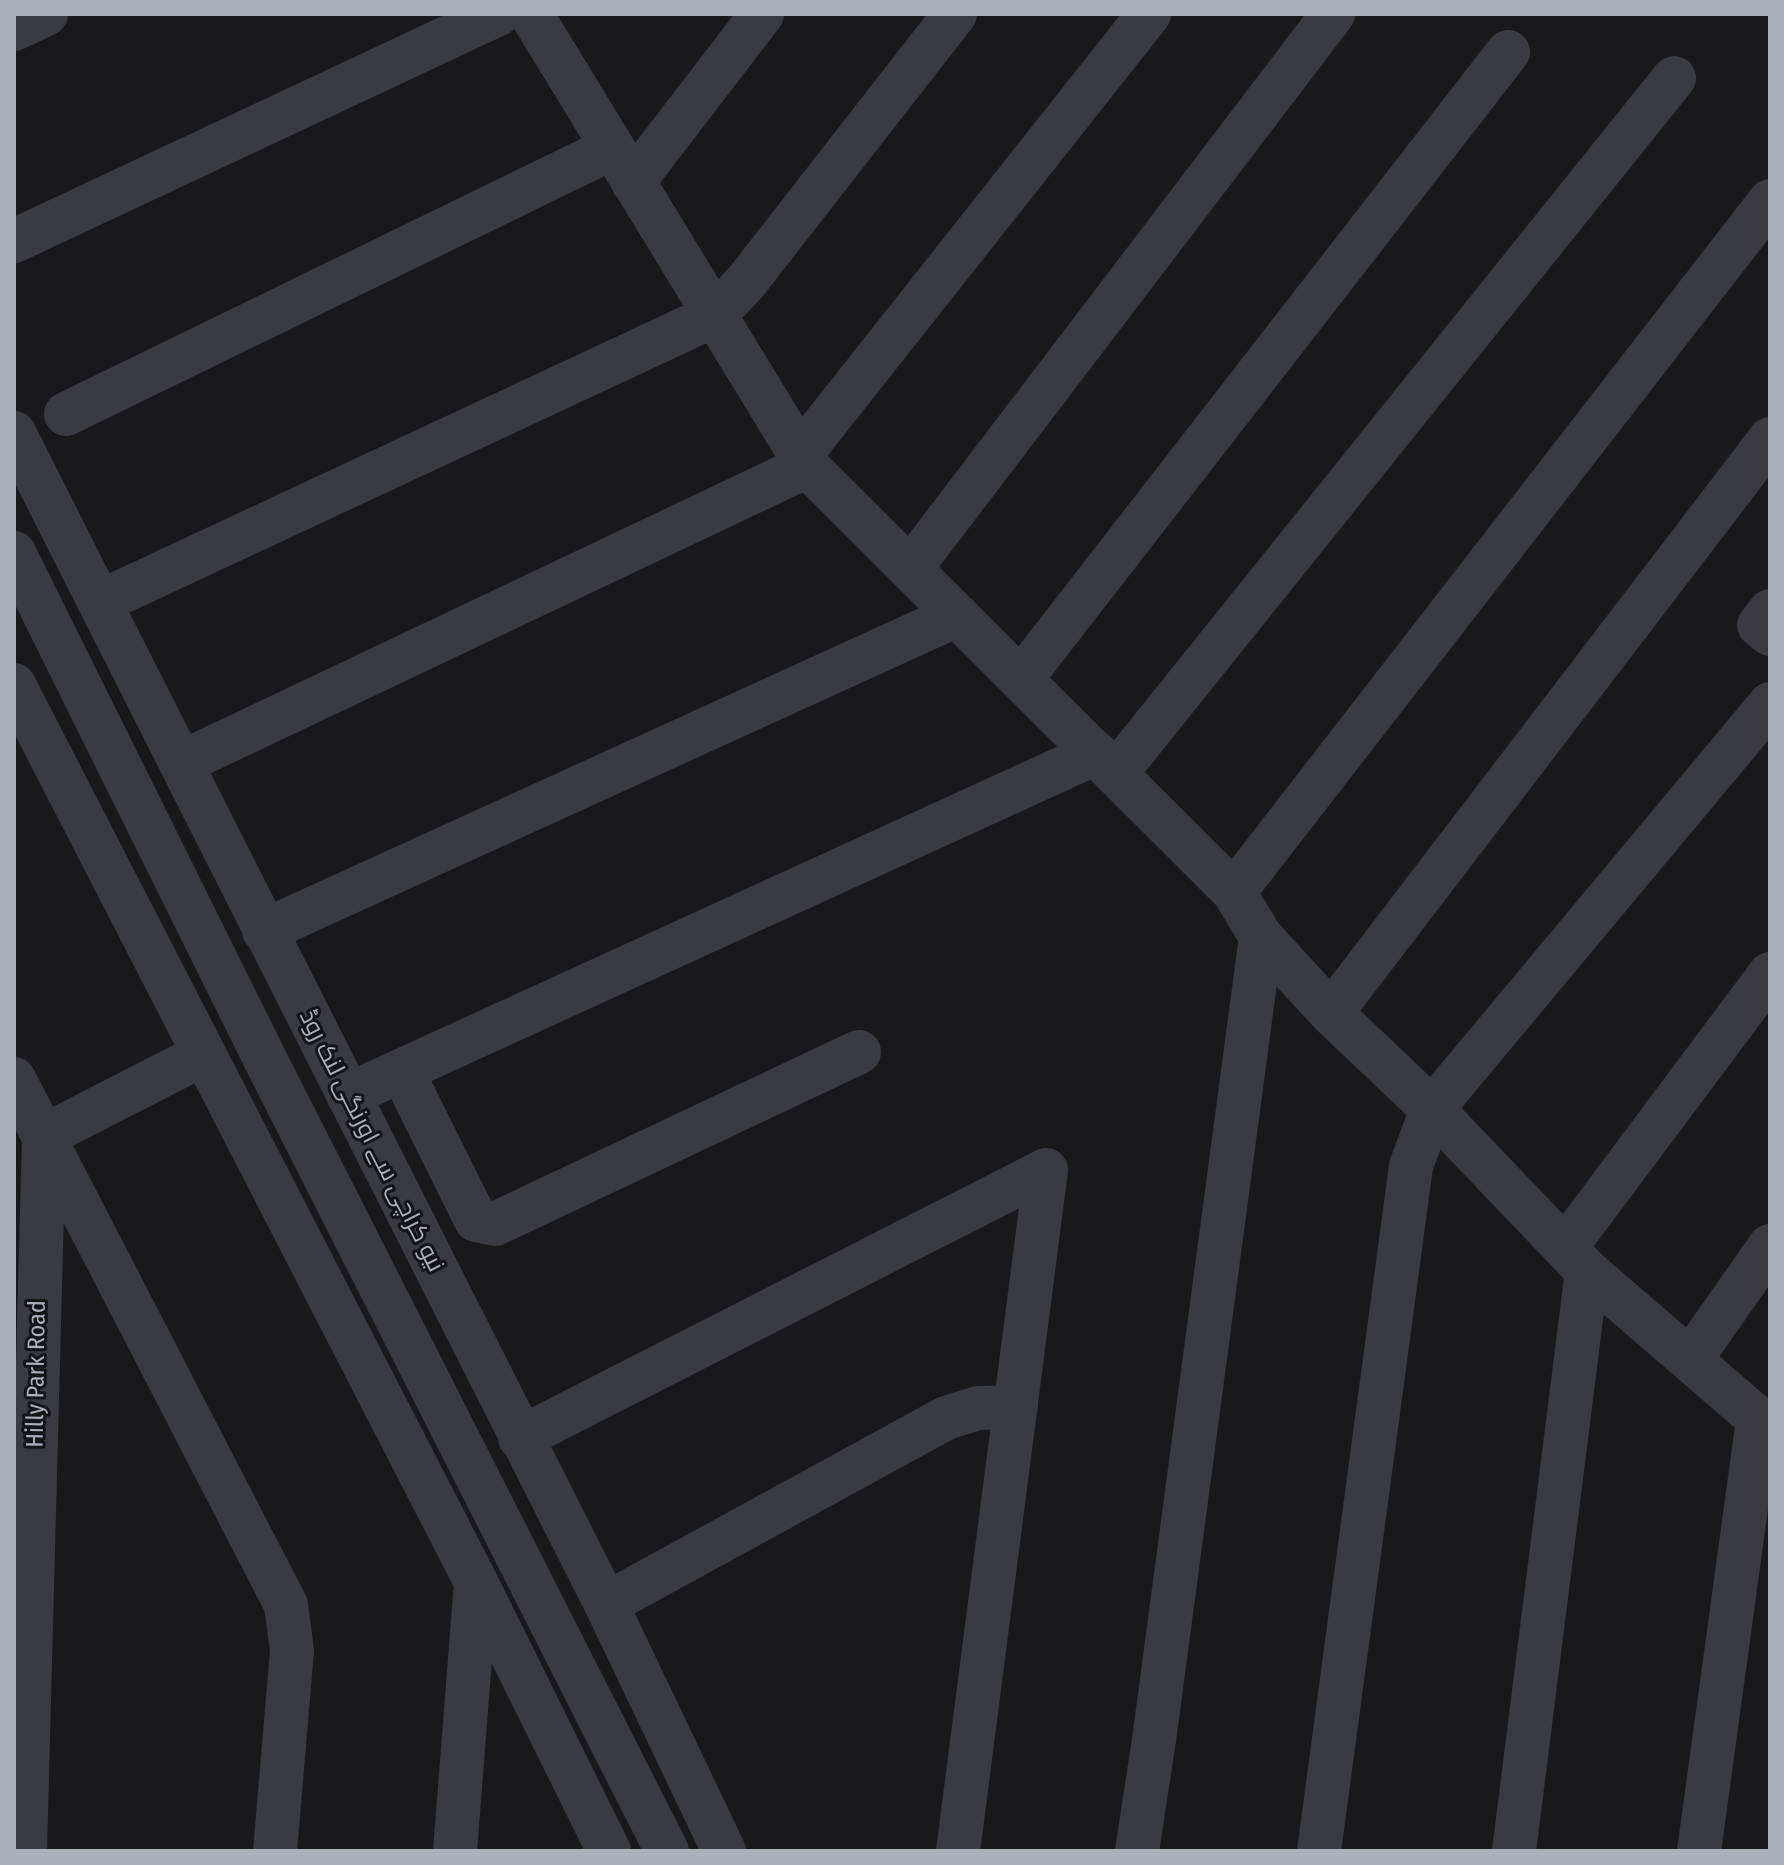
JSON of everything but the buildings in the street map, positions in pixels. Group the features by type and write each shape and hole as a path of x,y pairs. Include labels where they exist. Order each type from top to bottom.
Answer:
{"street":[{"path":"14,29 46,14"},
{"path":"14,241 498,14"},
{"path":"66,414 623,165 762,14"},
{"path":"100,602 715,315 746,282 955,14"},
{"path":"181,763 803,460 1149,14"},
{"path":"910,569 1333,14"},
{"path":"551,24 623,165 803,460 1234,892 1261,937 1331,1013 1432,1109 1576,1260 1764,1425 1699,1851"},
{"path":"1021,679 1508,52"},
{"path":"348,1095 1106,763 1674,78"},
{"path":"1234,892 1770,201"},
{"name":"نیو کراچی سے اورنگی لنک روڈ","path":"14,433 606,1604 724,1851"},
{"path":"1331,1013 1770,439"},
{"path":"75,553 20,566 269,1067 667,1851"},
{"path":"1770,611 1759,625 1770,634"},
{"path":"264,931 957,615"},
{"path":"14,685 476,1582 609,1851"},
{"path":"1319,1851 1411,1166 1432,1109 1770,704"},
{"path":"1137,1851 1261,937"},
{"path":"1514,1851 1576,1260 1770,974"},
{"path":"402,1071 476,1220 495,1224 859,1052"},
{"path":"44,1136 204,1054"},
{"path":"14,1079 286,1605 292,1651 275,1851"},
{"name":"Hilly Park Road","path":"25,1851 24,1542 44,1136"},
{"path":"520,1438 1046,1170 958,1851"},
{"path":"1690,1360 1770,1246"},
{"path":"606,1604 946,1418 978,1408 1016,1407"},
{"path":"455,1851 476,1582"}]}
